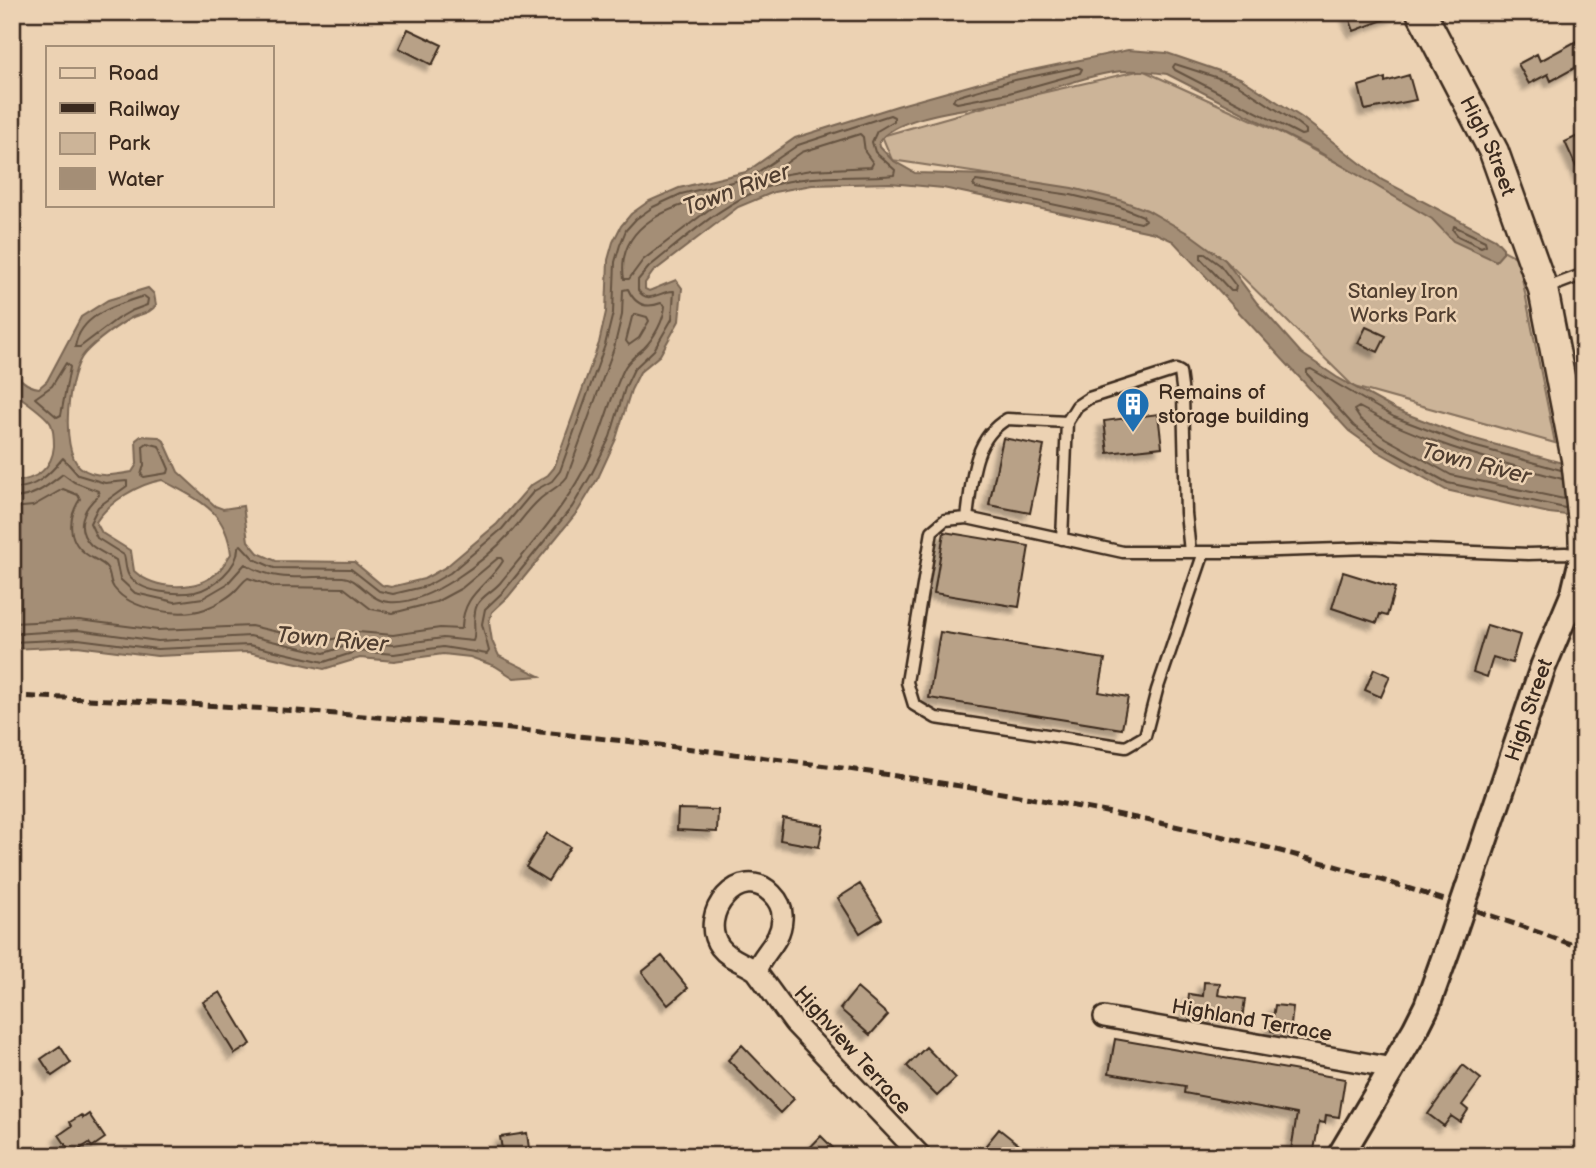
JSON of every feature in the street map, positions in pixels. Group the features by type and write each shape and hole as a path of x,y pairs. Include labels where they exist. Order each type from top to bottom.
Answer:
{"main road":[{"name":"High Street","path":"1421,12 1494,152 1543,289 1576,459 1583,523 1583,555"}],"street":[{"name":"High Street","path":"1339,1156 1427,1006 1543,667 1574,593 1583,555"},
{"name":"Highview Terrace","path":"756,971 810,1041 921,1156"},
{"name":"Highland Terrace","path":"1104,1017 1393,1068"},
{"path":"12,1150 16,1156"}],"lane":[{"path":"1543,289 1584,274"},
{"path":"1062,539 1067,422 1077,406 1089,398 1176,370 1180,372 1184,395 1186,513 1190,552"},
{"path":"967,518 975,460 986,436 1007,419 1067,422"},
{"path":"1204,552 1157,690 1145,736 1126,747 936,718 914,705 907,682 932,531 945,520 967,518 1123,552 1384,548 1583,555"}],"green space":[{"name":"Stanley Iron Works Park","path":"1142,70 1279,132 1518,258 1555,443 1354,387 1225,260 1147,210 1005,177 892,160 882,136 1002,102"}],"water":[{"name":"Town River","path":"1128,50 1167,53 1240,78 1301,117 1382,180 1495,239 1503,248 1503,253 1496,261 1453,241 1432,219 1319,152 1167,74 1130,71 1096,76 1010,101 919,119 888,132 879,142 880,147 892,160 915,173 989,175 1072,188 1147,210 1191,235 1225,260 1257,303 1301,353 1338,378 1396,410 1464,436 1584,469 1584,517 1549,513 1446,490 1377,451 1349,431 1173,241 1155,233 943,188 890,183 812,185 774,192 738,207 653,272 645,283 645,289 649,291 676,280 682,288 679,321 660,355 640,372 631,390 616,439 598,478 578,511 508,597 492,612 489,622 492,641 499,656 540,676 514,678 495,666 470,657 443,654 394,661 360,658 324,669 248,652 157,656 77,646 12,649 12,482 28,479 41,472 50,461 54,446 53,429 48,420 12,391 12,366 22,381 39,388 47,381 81,317 108,300 148,288 154,294 156,305 149,312 133,317 108,333 85,353 79,362 70,392 68,428 73,458 80,467 98,475 132,472 137,464 136,440 141,436 159,437 164,441 178,472 215,506 223,509 243,506 248,541 258,553 276,561 354,562 382,585 391,587 424,579 446,567 497,524 530,486 554,468 599,343 606,312 608,260 613,242 631,214 649,201 679,188 746,172 795,138 1008,75","holes":["162,480 208,508 223,526 228,539 231,554 218,572 199,583 164,585 143,577 134,571 131,551 102,533 96,522 125,495 143,485"]}],"building":[{"path":"1347,12 1399,12 1399,14 1354,31"},
{"path":"408,29 442,45 432,65 399,48"},
{"path":"1584,37 1584,63 1551,81 1548,74 1529,84 1518,64 1537,54 1540,61"},
{"path":"1409,75 1416,100 1365,110 1359,86 1385,78 1385,82"},
{"path":"1584,133 1584,184 1565,142"},
{"path":"1366,327 1386,336 1378,352 1358,343"},
{"name":"Remains of storage building","path":"1158,414 1162,447 1108,453 1104,421"},
{"path":"1003,438 1044,446 1030,513 989,505"},
{"path":"944,532 1029,546 1019,607 934,593"},
{"path":"1343,572 1395,588 1387,616 1380,614 1377,623 1332,608"},
{"path":"1487,625 1520,635 1512,663 1493,657 1487,677 1473,672"},
{"path":"940,632 1105,659 1099,692 1128,697 1122,729 929,698"},
{"path":"1374,669 1390,676 1381,697 1365,690"},
{"path":"678,809 718,810 717,832 677,830"},
{"path":"783,818 823,825 819,847 780,840"},
{"path":"547,833 570,847 548,881 526,867"},
{"path":"860,884 882,919 860,933 838,898"},
{"path":"662,956 688,988 668,1005 642,972"},
{"path":"1204,982 1220,983 1218,995 1245,999 1242,1019 1216,1015 1216,1018 1187,1015 1189,994 1203,996"},
{"path":"857,988 888,1015 870,1035 840,1009"},
{"path":"220,992 251,1044 235,1054 203,1002"},
{"path":"1275,1005 1293,1007 1290,1034 1271,1031"},
{"path":"1115,1039 1345,1079 1339,1117 1326,1115 1325,1123 1319,1122 1313,1156 1290,1156 1297,1114 1184,1093 1185,1086 1109,1073"},
{"path":"742,1045 794,1099 780,1113 728,1060"},
{"path":"60,1046 71,1063 52,1076 41,1059"},
{"path":"926,1047 956,1078 937,1096 907,1066"},
{"path":"1463,1065 1481,1079 1462,1105 1468,1110 1460,1122 1451,1116 1444,1126 1428,1114"},
{"path":"89,1114 105,1138 92,1147 89,1143 72,1154 59,1135 72,1126 70,1122 81,1115 83,1118"},
{"path":"999,1129 1033,1156 999,1156 986,1145"},
{"path":"527,1133 530,1156 503,1156 500,1137"},
{"path":"821,1136 841,1156 802,1156"}],"railway":[{"path":"12,696 271,709 529,731 822,765 944,783 1184,828 1286,852 1436,897 1584,949"}],"place":[{"name":"Remains of storage building","path":"1133,434"}]}
